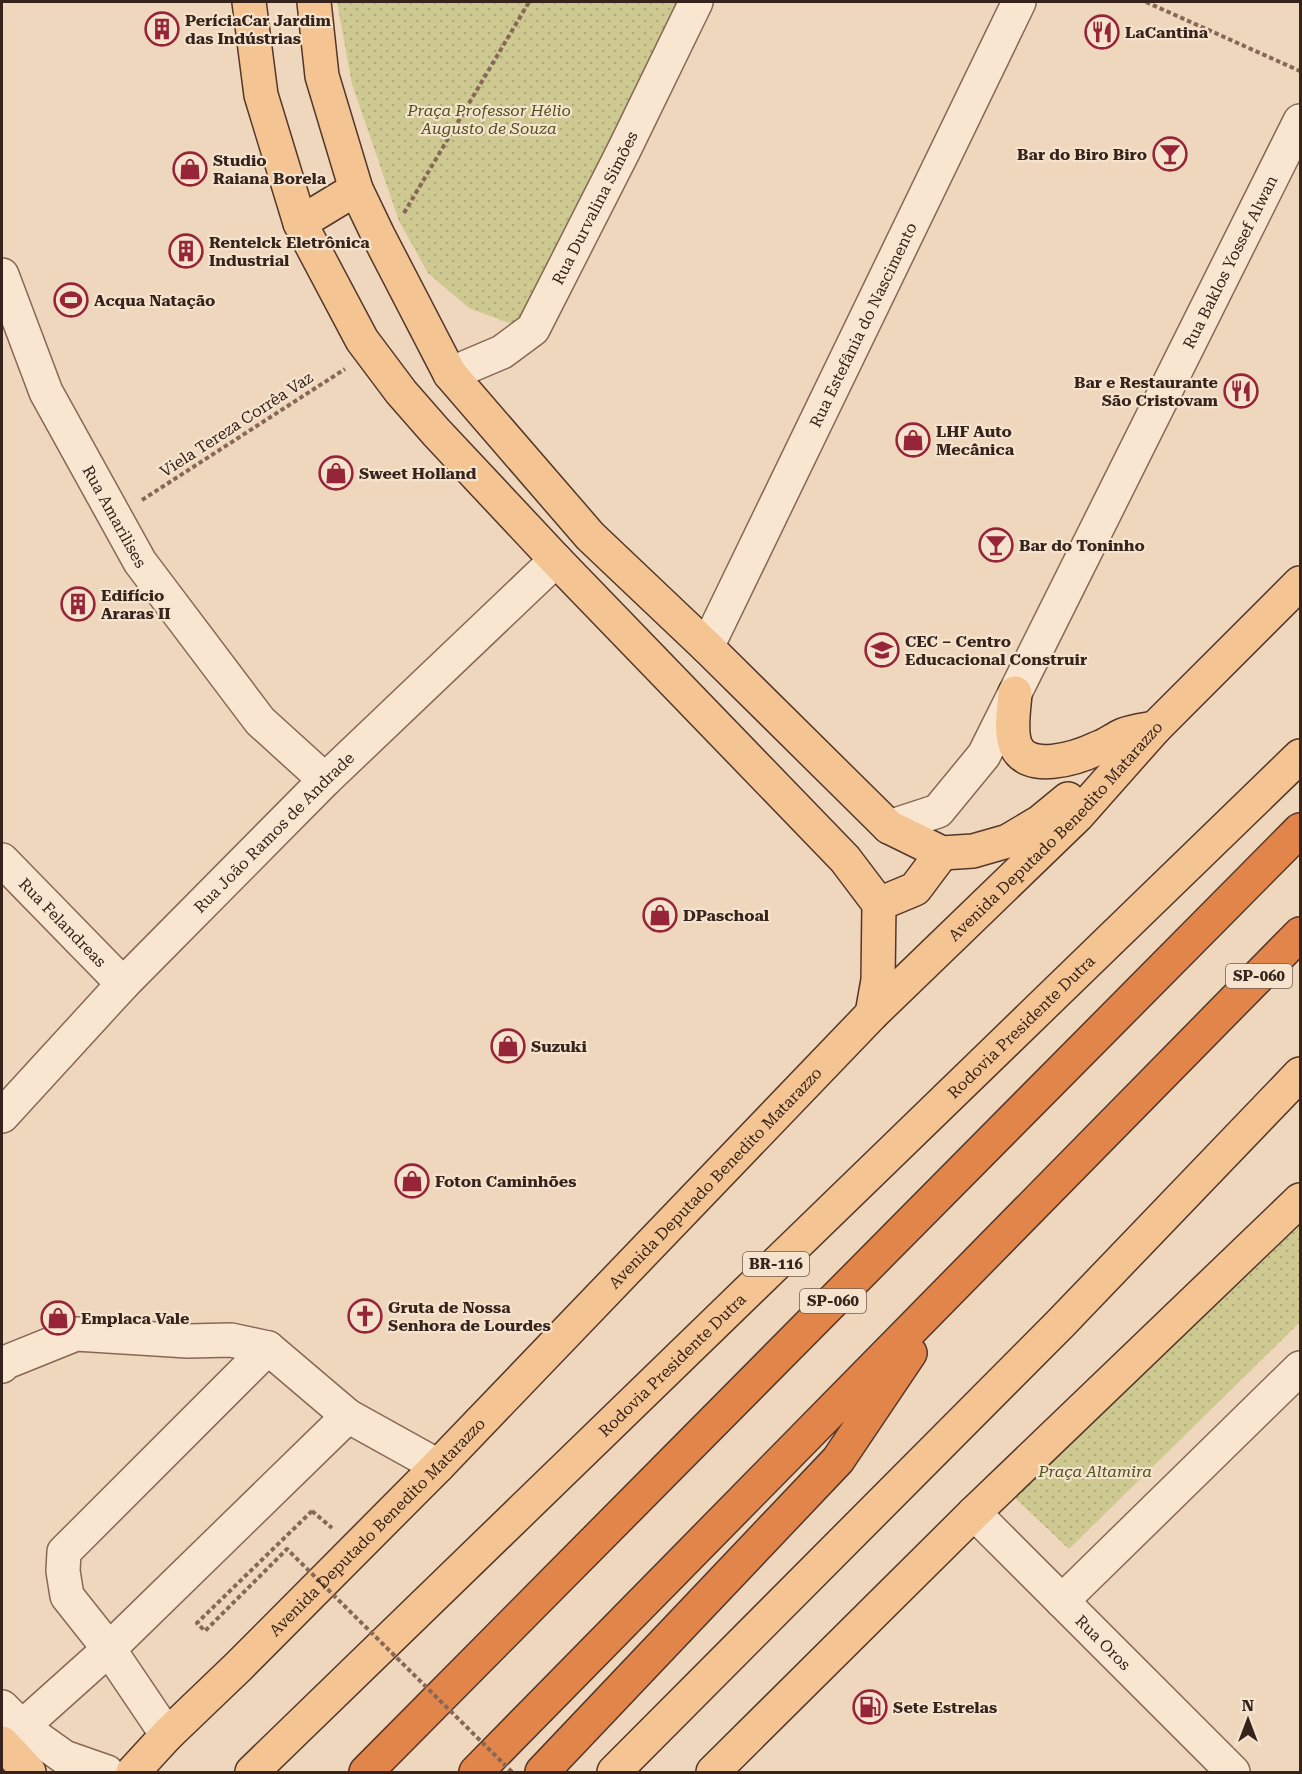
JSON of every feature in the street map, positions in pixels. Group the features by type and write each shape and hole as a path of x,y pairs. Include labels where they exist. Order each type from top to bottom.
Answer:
{"highway":[{"name":"SP-060","path":"366,1773 1300,830"},
{"name":"SP-060","path":"476,1773 1300,934"},
{"path":"542,1773 838,1460 959,1282"}],"main road":[{"path":"249,2 261,95 300,223 362,340 436,432 556,560 845,859 879,904 878,980 872,1014"},
{"path":"314,2 322,76 356,189 450,374 590,537 707,647 890,826 942,853 973,851 1008,841 1040,822 1155,728"},
{"path":"300,223 356,189"},
{"name":"Avenida Deputado Benedito Matarazzo","path":"133,1773 167,1735 438,1466 872,1014 1077,816 1155,728 1300,583"},
{"path":"1015,693 1014,743 1024,757 1032,760 1046,762 1082,755 1125,735 1155,728"},
{"name":"Rodovia Presidente Dutra","path":"252,1773 1300,756"},
{"path":"879,904 915,890 942,853"},
{"path":"614,1773 1060,1324 1300,1074"},
{"path":"713,1773 974,1513 1300,1200"},
{"path":"8,1726 29,1773"}],"street":[{"name":"Rua Durvalina Simões","path":"450,374 502,352 533,329 696,2"},
{"name":"Rua Estefânia do Nascimento","path":"707,647 1019,2"},
{"name":"Rua Baklos Yossef Alwan","path":"890,826 938,811 984,755 1300,121"},
{"name":"Rua Amarilises","path":"2,275 46,392 140,562 260,721 325,780"},
{"name":"Rua João Ramos de Andrade","path":"2,1116 123,984 325,780 556,560"},
{"name":"Rua Felandreas","path":"2,860 123,984"},
{"path":"2,1366 4,1363 76,1334 188,1341 231,1340 268,1348 348,1416 438,1466"},
{"path":"167,1735 109,1649 67,1596 63,1571 64,1552 268,1348"},
{"path":"1062,1601 1300,1368"},
{"path":"107,1773 64,1757 8,1726 109,1649 348,1416"},
{"name":"Rua Oros","path":"974,1513 1233,1773"}],"path":[{"path":"399,221 529,2"},
{"path":"1146,2 1300,71"},
{"name":"Viela Tereza Corrêa Vaz","path":"115,517 370,352"},
{"path":"312,1510 197,1623 205,1631 287,1549 512,1773"}],"green space":[{"name":"Praça Professor Hélio Augusto de Souza","path":"337,2 678,2 517,326 469,308 428,273 399,221 352,84"},
{"name":"Praça Altamira","path":"1300,1223 1300,1322 1069,1549 1014,1497"}],"place":[{"name":"PeríciaCar Jardim das Indústrias","path":"162,29"},
{"name":"LaCantina","path":"1102,32"},
{"name":"Bar do Biro Biro","path":"1170,154"},
{"name":"Studio Raiana Borela","path":"190,169"},
{"name":"Rentelck Eletrônica Industrial","path":"186,251"},
{"name":"Acqua Natação","path":"71,300"},
{"name":"Bar e Restaurante São Cristovam","path":"1241,391"},
{"name":"LHF Auto Mecânica","path":"913,440"},
{"name":"Sweet Holland","path":"336,473"},
{"name":"Bar do Toninho","path":"996,545"},
{"name":"Edifício Araras II","path":"78,604"},
{"name":"CEC – Centro Educacional Construir","path":"882,650"},
{"name":"DPaschoal","path":"660,915"},
{"name":"Suzuki","path":"508,1046"},
{"name":"Foton Caminhões","path":"412,1181"},
{"name":"Gruta de Nossa Senhora de Lourdes","path":"365,1316"},
{"name":"Emplaca Vale","path":"58,1318"},
{"name":"Sete Estrelas","path":"870,1707"}]}
